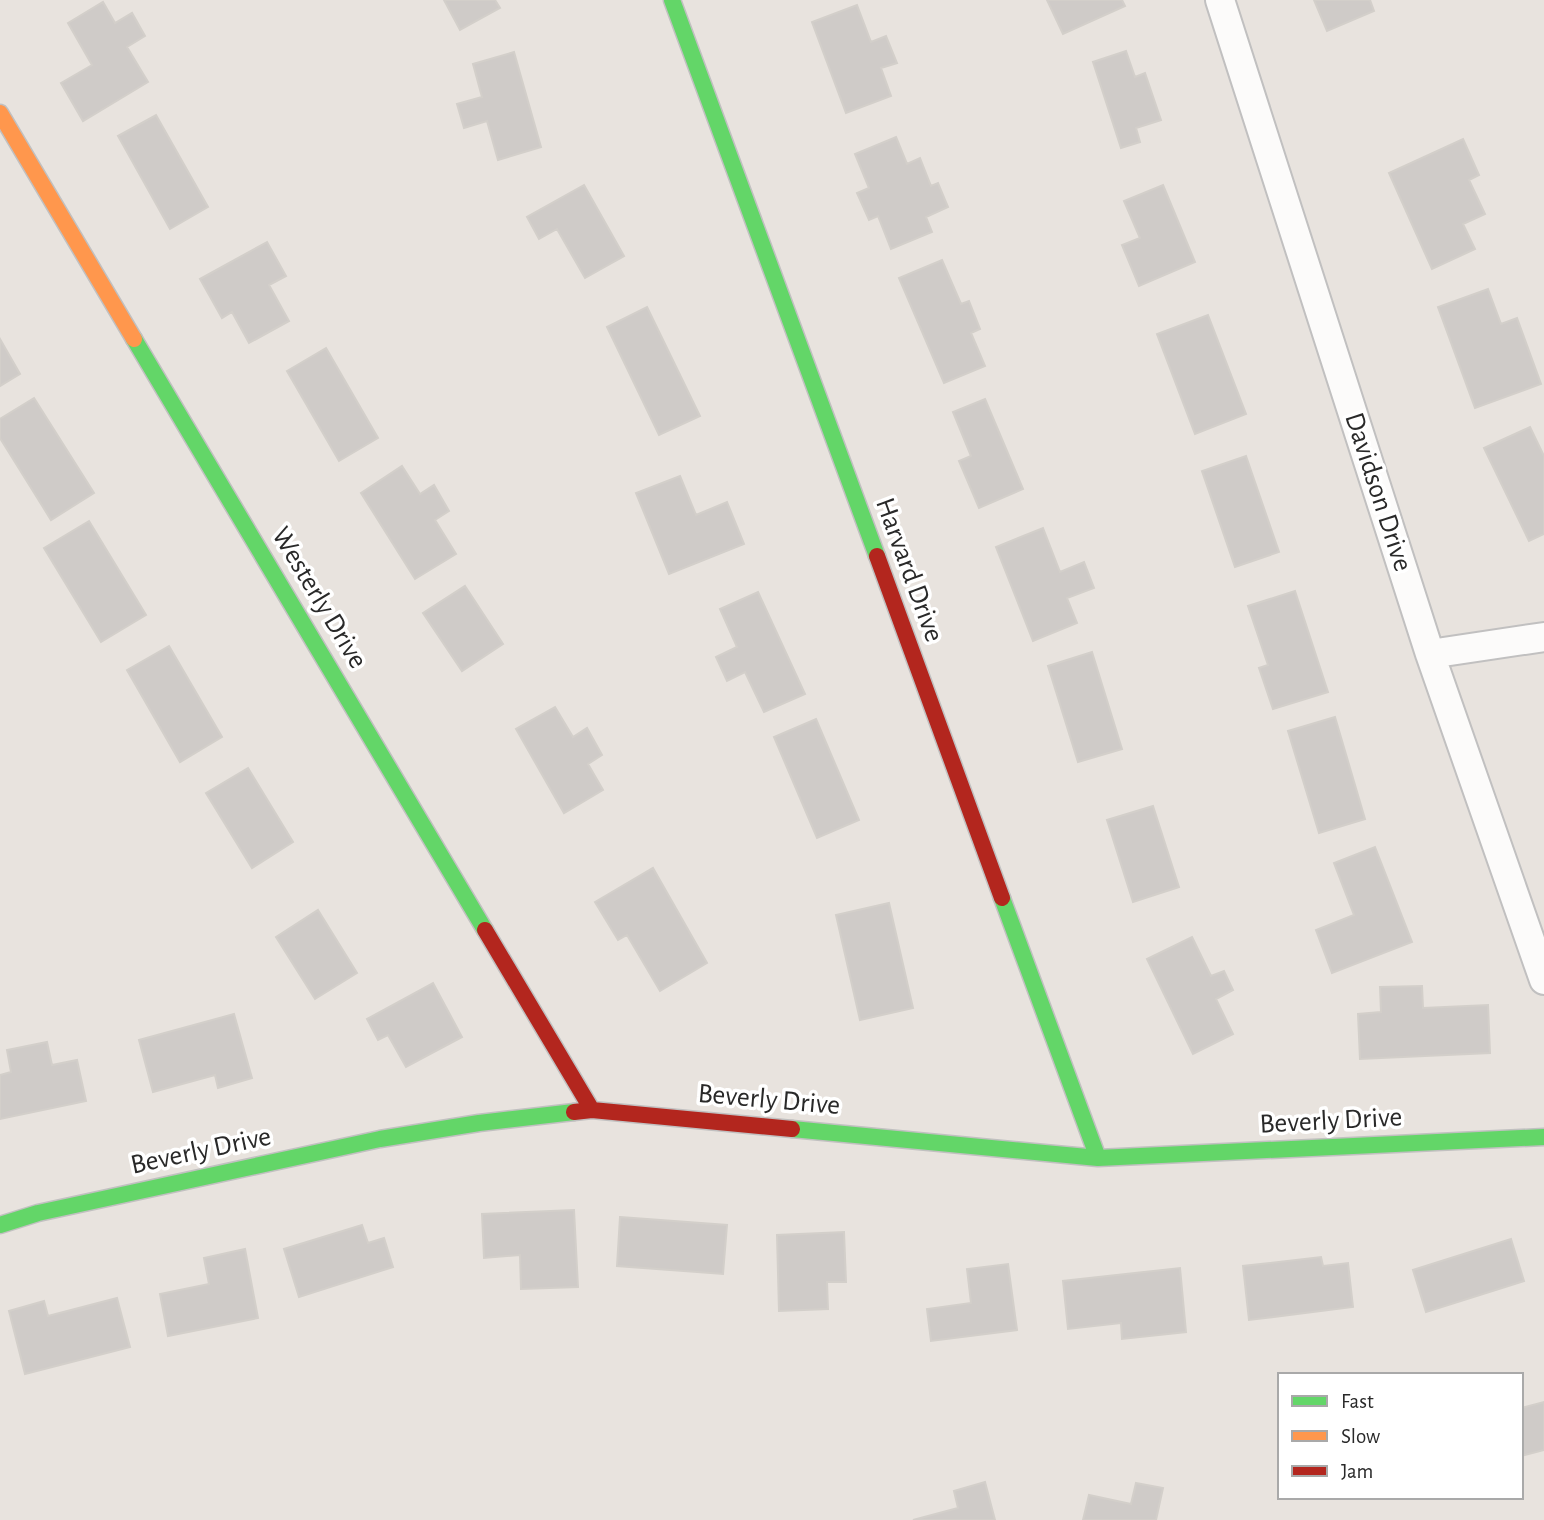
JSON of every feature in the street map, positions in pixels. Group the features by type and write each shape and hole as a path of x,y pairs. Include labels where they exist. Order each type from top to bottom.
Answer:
{"street":[{"name":"Harvard Drive","path":"672,0 1098,1158"},
{"name":"Davidson Drive","path":"1220,0 1430,654 1544,980"},
{"name":"Westerly Drive","path":"0,113 592,1110"},
{"path":"1430,654 1544,637"},
{"name":"Beverly Drive","path":"0,1225 38,1213 380,1139 479,1123 592,1110 1098,1158 1544,1137"}],"building":[{"path":"444,0 495,0 500,8 460,30"},
{"path":"1047,0 1122,0 1125,6 1063,34"},
{"path":"1314,0 1370,0 1374,11 1327,31"},
{"path":"103,2 115,23 132,13 145,36 127,47 148,82 83,121 61,83 92,65 68,23"},
{"path":"857,5 871,42 886,36 897,63 881,68 891,96 846,113 812,22"},
{"path":"1126,51 1135,77 1145,73 1161,120 1136,128 1140,142 1121,148 1093,62"},
{"path":"514,52 541,147 498,160 487,121 464,128 457,104 482,97 473,64"},
{"path":"156,115 208,207 170,229 118,136"},
{"path":"896,137 907,164 920,158 931,186 938,183 948,207 926,217 932,232 891,249 878,216 869,220 857,193 869,188 855,154"},
{"path":"1463,139 1479,175 1469,180 1485,214 1463,224 1475,249 1432,269 1389,173"},
{"path":"584,185 624,256 585,278 557,229 539,239 527,217"},
{"path":"1163,185 1195,262 1139,286 1122,245 1140,238 1124,201"},
{"path":"267,242 286,276 269,285 289,321 249,343 232,312 222,318 200,279"},
{"path":"942,260 961,304 969,301 980,329 971,333 985,366 944,383 899,278"},
{"path":"1488,289 1501,324 1517,318 1541,384 1475,408 1438,307"},
{"path":"647,307 700,416 659,435 607,327"},
{"path":"1208,315 1246,414 1195,434 1157,334"},
{"path":"0,339 20,374 0,386"},
{"path":"326,348 378,438 339,461 287,371"},
{"path":"34,398 94,493 51,520 0,438 0,419"},
{"path":"985,399 1023,489 979,508 959,461 971,456 953,412"},
{"path":"1530,427 1544,456 1544,534 1529,541 1484,448"},
{"path":"1246,456 1279,552 1235,567 1202,471"},
{"path":"402,466 420,494 434,485 449,511 435,520 456,554 415,579 361,493"},
{"path":"680,476 696,515 727,502 744,544 669,574 636,493"},
{"path":"89,521 146,615 101,642 44,548"},
{"path":"1043,528 1060,572 1084,562 1094,588 1067,598 1077,623 1033,641 996,547"},
{"path":"465,586 503,644 462,671 423,613"},
{"path":"1295,591 1328,692 1273,709 1259,668 1268,665 1248,606"},
{"path":"758,592 805,694 764,712 745,672 727,681 716,657 737,647 720,609"},
{"path":"169,646 222,737 180,762 127,670"},
{"path":"1092,652 1122,749 1078,762 1048,666"},
{"path":"555,707 573,737 587,728 602,755 588,764 603,790 564,813 516,729"},
{"path":"1335,717 1365,819 1319,833 1288,731"},
{"path":"816,719 859,820 817,838 774,737"},
{"path":"248,768 293,842 252,868 206,793"},
{"path":"1153,806 1179,887 1133,902 1107,820"},
{"path":"1375,847 1412,942 1332,973 1316,930 1354,915 1334,863"},
{"path":"653,868 707,963 660,991 627,935 618,940 595,902"},
{"path":"889,903 913,1008 860,1020 836,915"},
{"path":"318,910 357,973 315,999 276,937"},
{"path":"1192,937 1211,976 1224,971 1233,990 1216,999 1233,1034 1193,1054 1147,959"},
{"path":"433,983 462,1037 406,1067 388,1035 378,1040 367,1019"},
{"path":"1422,986 1423,1008 1488,1005 1490,1053 1360,1059 1358,1014 1381,1012 1380,987"},
{"path":"234,1014 252,1078 218,1088 215,1075 153,1092 139,1040"},
{"path":"47,1042 52,1065 77,1060 86,1101 0,1119 0,1075 11,1072 7,1050"},
{"path":"574,1210 578,1287 521,1289 520,1255 484,1258 482,1214"},
{"path":"620,1217 727,1225 723,1274 617,1266"},
{"path":"362,1225 368,1243 384,1238 393,1267 299,1297 284,1249"},
{"path":"844,1232 846,1282 827,1282 828,1309 779,1311 777,1235"},
{"path":"1511,1239 1524,1281 1426,1312 1413,1270"},
{"path":"245,1249 258,1318 168,1336 160,1294 209,1284 204,1258"},
{"path":"1321,1257 1323,1266 1348,1263 1353,1307 1249,1320 1243,1266"},
{"path":"1008,1264 1017,1330 931,1341 927,1309 971,1303 967,1269"},
{"path":"1180,1268 1186,1332 1122,1339 1121,1323 1068,1329 1063,1281"},
{"path":"117,1298 130,1347 25,1374 9,1311 44,1301 48,1316"},
{"path":"1544,1402 1544,1450 1523,1455 1523,1407"},
{"path":"985,1482 995,1520 913,1520 958,1508 954,1491"},
{"path":"1136,1483 1163,1488 1156,1520 1083,1520 1089,1495 1131,1504"}],"traffic: fast":[{"path":"672,0 877,556"},
{"path":"134,339 485,930"},
{"path":"1002,898 1098,1158"},
{"path":"0,1225 38,1213 380,1139 479,1123 574,1112"},
{"path":"792,1129 1098,1158 1544,1137"}],"traffic: slow":[{"path":"0,113 134,339"}],"traffic: jam":[{"path":"877,556 1002,898"},
{"path":"485,930 592,1110"},
{"path":"574,1112 592,1110 792,1129"}]}
